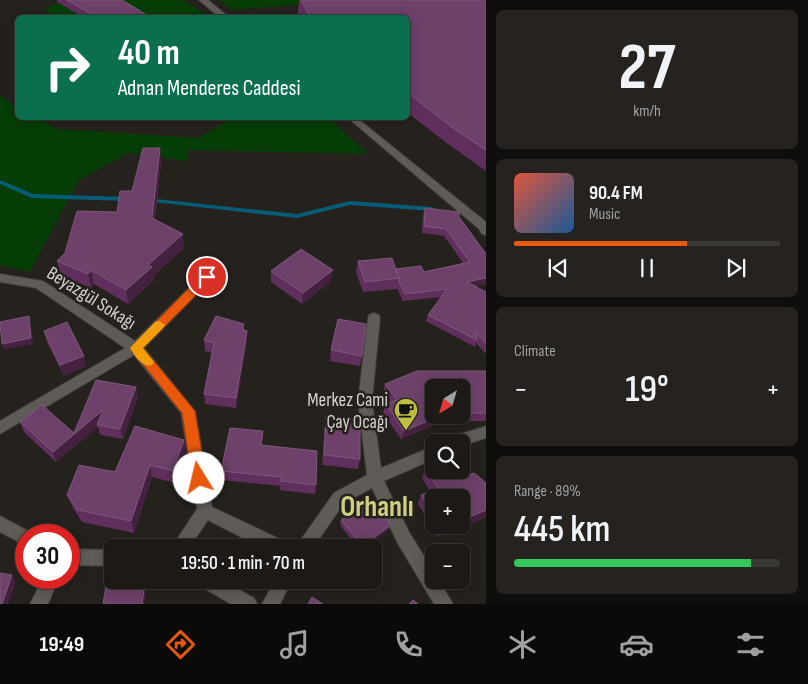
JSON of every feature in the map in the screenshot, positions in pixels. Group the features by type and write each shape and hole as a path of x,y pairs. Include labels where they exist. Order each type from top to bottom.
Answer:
{"street":[{"path":"203,0 222,15"},
{"path":"354,120 486,231"},
{"path":"0,428 136,348 207,277"},
{"name":"Beyazgül Sokağı","path":"0,278 39,284 136,348 188,411 205,511"},
{"path":"374,318 365,401 375,478 403,537 444,604"},
{"path":"470,436 486,432"},
{"path":"309,539 339,498 375,478 425,456"},
{"path":"185,539 205,511 262,539"},
{"path":"0,524 15,532"},
{"path":"80,557 104,558"},
{"path":"39,604 46,589"},
{"path":"222,589 248,604"},
{"path":"271,604 279,589"}],"green space":[{"path":"65,0 184,0 207,15 52,15 43,9"},
{"path":"219,0 356,0 232,10"},
{"path":"0,96 15,105 15,120 41,120 57,129 199,138 229,120 331,120 368,154 187,150 187,161 128,153 78,181 30,272 0,265"}],"building":[{"path":"67,0 122,0 147,15 93,15"},
{"path":"301,0 486,0 486,150 453,128 410,95 410,15 309,15"},
{"path":"143,148 160,148 152,218 183,234 148,265 152,267 126,290 91,270 88,274 57,261 65,253 77,211 117,212 120,191 132,191"},
{"path":"425,208 459,212 459,217 486,254 486,278 467,282 486,292 486,344 475,332 477,340 428,315 447,289 405,294 399,281 396,269 421,266 424,272 470,262 446,229 424,226"},
{"path":"301,249 333,270 303,293 271,271"},
{"path":"392,258 399,278 365,282 358,261"},
{"path":"29,316 31,338 2,344 0,322"},
{"path":"216,316 244,324 242,329 247,331 236,398 204,394 214,343 204,340"},
{"path":"338,319 366,324 362,356 331,350"},
{"path":"67,322 84,356 60,365 44,331"},
{"path":"417,371 486,371 486,413 470,413 470,379 425,379 425,422 404,431 386,404 397,400 385,384"},
{"path":"96,380 136,387 120,429 97,425 103,410 53,452 20,422 42,405 74,433"},
{"path":"326,415 360,419 360,459 324,455"},
{"path":"135,426 184,440 173,471 150,465 131,521 78,510 67,495 79,465 115,472"},
{"path":"230,428 263,431 261,445 317,451 316,485 281,481 281,477 221,471"},
{"path":"474,473 486,483 486,510 470,517 470,489 436,489 438,488 432,479 470,479 470,474"},
{"path":"370,499 391,525 372,539 356,539 341,520"},
{"path":"0,573 12,575 2,604 0,604"},
{"path":"106,589 144,590 142,604 103,604"},
{"path":"312,597 323,604 308,604"},
{"path":"413,600 418,604 409,604"}],"waterway":[{"path":"0,182 32,196 127,199"},
{"path":"147,200 297,216 350,203 432,209"}],"slow traffic":[{"path":"147,362 136,348 159,325"}],"place":[{"name":"Merkez Cami Çay Ocağı","path":"406,431"}],"district":[{"name":"Orhanlı","path":"377,506"}],"route":[{"path":"199,478 188,411 136,348 207,277"}]}
